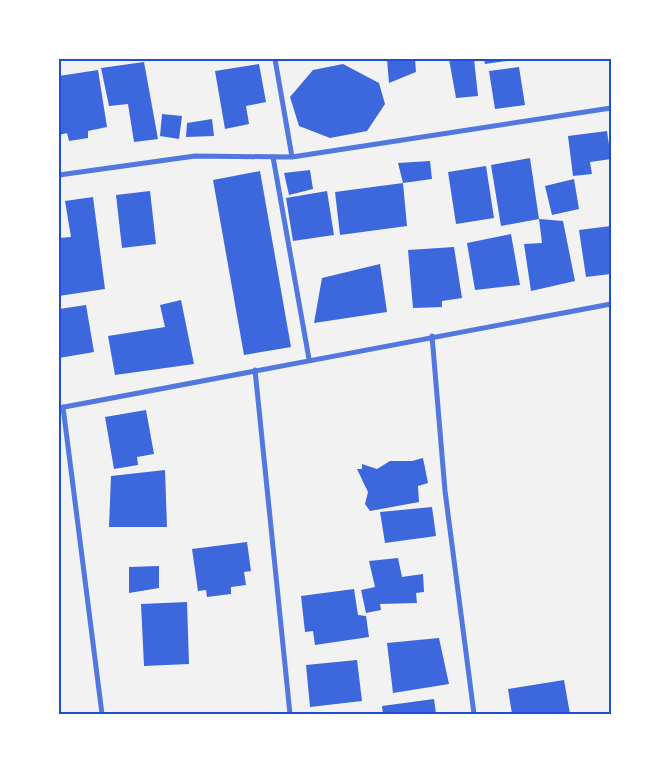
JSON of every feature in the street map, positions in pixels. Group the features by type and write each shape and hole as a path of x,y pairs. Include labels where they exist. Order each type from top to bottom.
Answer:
{"street":[{"path":"275,59 292,157"},
{"path":"59,175 195,156 292,157 611,108"},
{"path":"273,157 309,359"},
{"path":"102,714 61,408 309,359 611,304"},
{"path":"432,336 448,519 474,714"},
{"path":"254,370 290,714"}],"building":[{"path":"387,59 415,59 416,72 389,83"},
{"path":"449,59 474,59 478,96 456,98"},
{"path":"484,59 513,59 513,60 485,64"},
{"path":"144,62 158,139 134,142 128,104 109,106 101,68"},
{"path":"259,64 266,102 246,106 249,124 225,129 215,71"},
{"path":"343,64 379,83 385,104 367,131 330,138 299,126 290,97 313,70"},
{"path":"519,67 525,105 495,109 489,71"},
{"path":"98,70 107,127 88,131 88,138 69,141 67,133 59,135 59,76"},
{"path":"162,114 182,116 179,139 160,136"},
{"path":"212,119 214,136 186,137 187,123"},
{"path":"607,131 611,159 590,162 592,174 573,176 568,136"},
{"path":"530,158 539,219 501,226 491,165"},
{"path":"430,161 432,179 403,183 398,163"},
{"path":"486,166 494,218 456,224 448,172"},
{"path":"310,170 313,189 289,195 284,173"},
{"path":"260,171 291,347 244,355 213,180"},
{"path":"574,179 579,209 552,215 545,186"},
{"path":"403,183 407,226 340,235 335,192"},
{"path":"150,191 156,244 122,248 116,195"},
{"path":"327,191 334,235 293,241 286,198"},
{"path":"93,197 105,289 59,296 59,238 71,237 65,201"},
{"path":"539,219 563,221 575,281 531,291 524,244 542,243"},
{"path":"611,226 611,274 586,277 579,230"},
{"path":"511,234 520,285 475,290 467,243"},
{"path":"454,247 462,298 442,301 442,307 413,308 408,250"},
{"path":"380,264 387,312 314,323 322,278"},
{"path":"181,300 194,364 115,375 108,336 165,327 160,305"},
{"path":"86,305 94,352 59,358 59,309"},
{"path":"146,410 154,454 137,457 138,465 114,469 105,417"},
{"path":"423,458 428,483 418,486 419,502 370,511 365,504 368,492 357,469 362,469 362,464 377,469 390,461 412,461"},
{"path":"165,470 167,527 109,527 111,476"},
{"path":"432,507 436,536 385,543 380,512"},
{"path":"247,542 251,571 244,572 246,585 231,587 231,594 207,597 206,590 198,591 192,549"},
{"path":"398,558 402,577 423,574 424,592 416,593 417,603 380,604 381,610 366,613 361,590 375,587 369,561"},
{"path":"159,566 159,588 129,593 129,567"},
{"path":"354,589 358,615 366,616 369,637 315,645 313,631 305,632 301,596"},
{"path":"187,602 189,664 144,666 141,604"},
{"path":"439,638 449,684 393,693 387,643"},
{"path":"357,660 362,701 310,707 306,665"},
{"path":"564,680 570,714 512,714 508,689"},
{"path":"434,699 436,714 383,714 382,706"}]}
